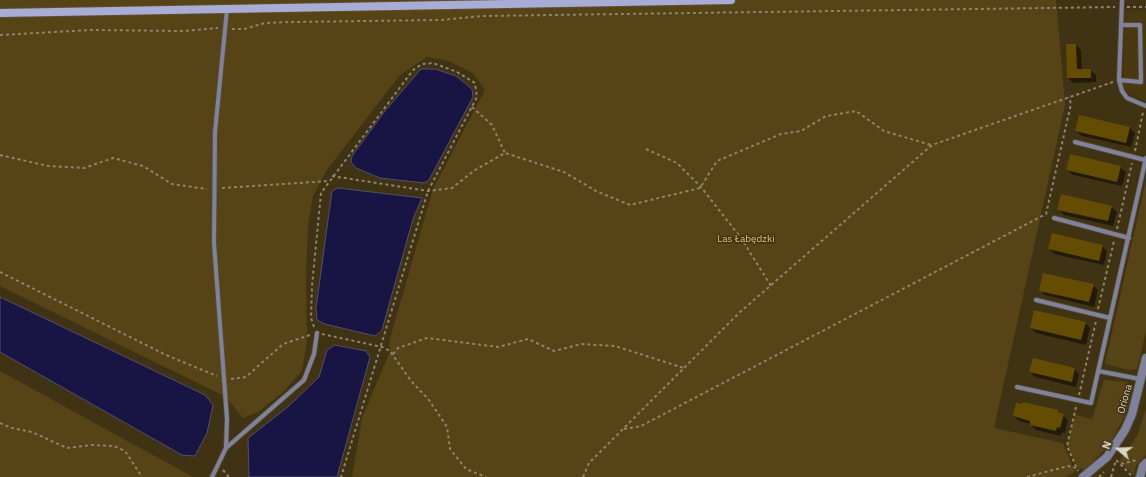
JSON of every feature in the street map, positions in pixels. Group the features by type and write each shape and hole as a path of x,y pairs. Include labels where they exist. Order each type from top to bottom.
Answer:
{"main road":[{"path":"0,13 731,0"}],"street":[{"name":"Oriona","path":"1082,477 1107,457 1121,438 1132,414 1143,380 1146,358"},
{"path":"1140,477 1143,461"}],"lane":[{"path":"1122,0 1119,80 1123,94 1127,98 1146,106"},
{"path":"226,448 227,419 214,243 214,188 215,132 227,9"},
{"path":"1119,80 1141,82 1140,25 1121,25"},
{"path":"1017,387 1091,403 1146,159 1075,142"},
{"path":"1054,218 1129,238"},
{"path":"1036,300 1110,318"},
{"path":"212,477 226,448 304,380 314,354 317,333"},
{"path":"1098,371 1143,380"}],"path":[{"path":"0,34 91,30 182,31 202,28 244,29 265,24 291,22 441,20 482,16 1146,7"},
{"path":"317,333 311,318 312,286 321,193 402,82 413,70 422,64 433,63 457,72 475,83 477,97 428,192 342,477"},
{"path":"583,477 589,463 739,313 932,146 1119,80"},
{"path":"623,429 641,426 1046,214 1071,104 1069,97"},
{"path":"1082,477 1067,446 1146,106"},
{"path":"472,107 492,125 506,152 564,172 596,191 630,205 702,187 717,161 781,134 801,131 826,116 856,111 884,131 932,146"},
{"path":"646,149 677,164 702,187 742,238 771,286"},
{"path":"332,176 428,192 452,188 475,170 506,152"},
{"path":"0,155 48,166 84,168 113,158 143,166 172,184 214,188 329,181"},
{"path":"0,272 166,355 224,379 246,377 283,344 317,333 382,346 393,355 411,381 429,400 447,427 450,449 466,469 486,477"},
{"path":"393,355 398,348 427,338 498,347 528,339 554,351 581,344 615,346 684,368"},
{"path":"0,423 12,428 32,432 67,448 92,445 114,446 124,450 142,477"},
{"path":"1110,477 1116,460 1133,477"},
{"path":"1121,464 1143,461"},
{"path":"1027,477 1068,466 1077,469"}],"shaded area":[{"path":"1146,11 1146,101 1123,89 1123,80 1125,12"},
{"path":"421,69 435,69 456,76 472,89 473,97 429,180 424,183 380,178 356,168 351,162 352,156 385,111"},
{"path":"338,188 422,198 413,219 382,330 375,336 325,324 317,320 316,308 332,191"},
{"path":"0,297 205,395 213,405 207,433 195,456 182,455 0,352"},
{"path":"335,345 366,351 370,357 337,477 249,477 248,438 289,406 319,377 327,350"}],"green space":[{"name":"Las Łabędzki","path":"0,0 1056,0 1065,105 994,428 1063,443 1075,472 1065,477 352,477 362,418 390,351 389,342 433,189 485,90 473,73 449,61 427,57 400,75 326,171 313,196 308,225 306,274 307,341 302,371 282,393 258,412 243,418 226,397 0,286"},
{"path":"1146,180 1146,331 1137,369 1129,370 1105,364"},
{"path":"0,371 193,477 0,477"},
{"path":"1104,380 1127,382 1132,389 1127,411 1111,442 1091,464 1083,470 1081,468 1079,470 1067,446 1075,415 1092,419"},
{"path":"1146,409 1146,455 1136,465 1134,475 1119,461 1137,436"}],"building":[{"path":"1066,44 1076,44 1077,69 1091,69 1091,78 1067,78"},
{"path":"1079,115 1130,127 1126,143 1075,131"},
{"path":"1070,154 1121,166 1117,182 1066,170"},
{"path":"1061,194 1112,206 1108,221 1057,210"},
{"path":"1052,233 1103,245 1099,261 1048,249"},
{"path":"1043,273 1094,284 1089,302 1039,291"},
{"path":"1034,310 1086,322 1081,340 1030,328"},
{"path":"1033,358 1075,368 1072,382 1029,372"},
{"path":"1022,402 1059,410 1058,412 1064,414 1060,428 1057,427 1056,431 1030,425 1030,421 1013,416 1016,403 1022,404"}]}
